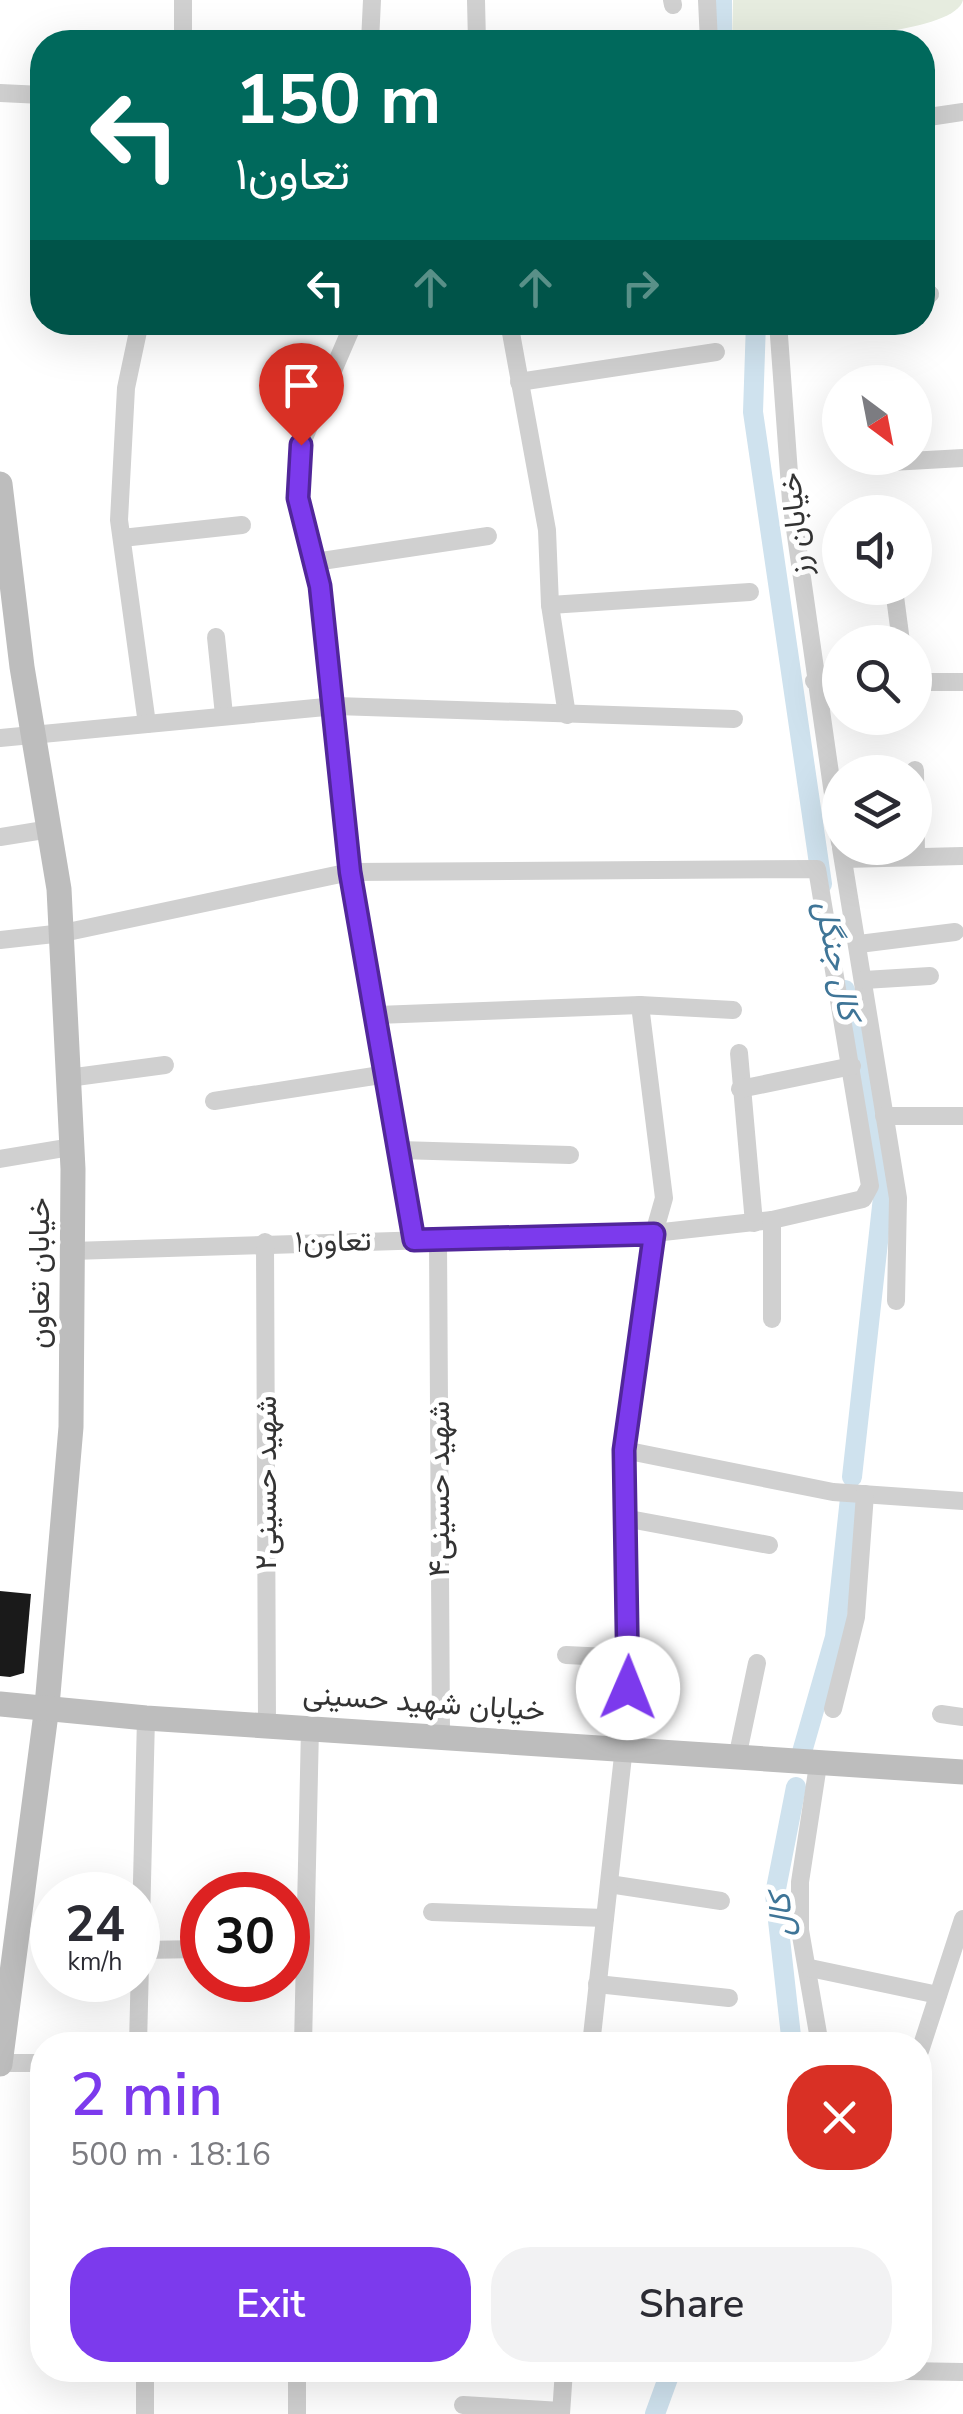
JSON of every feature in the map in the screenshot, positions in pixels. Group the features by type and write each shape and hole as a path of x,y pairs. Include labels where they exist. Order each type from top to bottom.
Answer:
{"street":[{"path":"183,30 184,0"},
{"path":"371,30 372,0"},
{"path":"476,0 477,30"},
{"path":"707,0 708,30"},
{"path":"0,93 30,94"},
{"path":"137,335 126,388 122,538 147,724"},
{"path":"348,335 301,445 298,498 314,562 336,706 350,872 414,1240"},
{"path":"511,335 547,530 550,605 567,715"},
{"name":"خیابان رز","path":"779,335 791,502 826,755"},
{"path":"519,382 716,352"},
{"path":"932,459 963,458"},
{"name":"خیابان تعاون","path":"0,484 22,667 36,735 63,933 72,1251 71,1428 47,1706 0,2063"},
{"path":"122,538 242,525"},
{"path":"314,562 488,536"},
{"path":"550,605 750,592"},
{"path":"216,637 224,715"},
{"path":"814,681 822,681"},
{"path":"932,682 963,682"},
{"path":"0,738 336,706 734,719"},
{"path":"0,837 50,828"},
{"path":"932,856 963,856"},
{"name":"خیابان رز","path":"845,865 898,1198 896,1301"},
{"path":"0,940 63,933 350,872 815,867 852,1066 740,1089"},
{"path":"858,944 954,932"},
{"path":"864,980 930,976"},
{"path":"377,1015 640,1005 734,1010"},
{"path":"592,2032 624,1747 629,1658 624,1450 654,1234 664,1198 640,1005"},
{"path":"739,1053 740,1089 763,1222 772,1319"},
{"path":"68,1078 165,1065"},
{"name":"تعاون۱","path":"72,1251 266,1242 654,1234 763,1222 863,1199 870,1186 852,1066"},
{"path":"214,1101 386,1074"},
{"path":"884,1116 963,1116"},
{"path":"0,1159 71,1147"},
{"path":"399,1150 570,1155"},
{"name":"شهید حسینی۴","path":"438,1241 441,1736"},
{"name":"شهید حسینی۲","path":"266,1242 267,1723"},
{"path":"624,1450 833,1492 963,1501"},
{"path":"833,1709 856,1617 865,1494"},
{"path":"624,1518 769,1545"},
{"path":"566,1655 629,1658"},
{"path":"736,1758 758,1664"},
{"name":"خیابان شهید حسینی","path":"0,1704 146,1718 963,1772"},
{"path":"941,1714 963,1718"},
{"path":"143,1872 146,1718"},
{"path":"302,1872 310,1728"},
{"path":"818,1765 800,1882 800,1930 810,1968 818,2032"},
{"path":"608,1884 721,1901"},
{"path":"432,1912 605,1918"},
{"path":"926,2032 963,1919"},
{"path":"810,1968 938,1995"},
{"path":"598,1984 729,1998"},
{"path":"138,2032 139,2002"},
{"path":"300,2002 302,2032"},
{"path":"0,2063 30,2062"},
{"path":"932,2371 963,2372"},
{"path":"145,2382 145,2414"},
{"path":"296,2414 297,2382"},
{"path":"464,2405 561,2412 563,2382"}],"shaded area":[{"path":"733,0 963,0 952,13 896,30 732,30"}],"building":[{"path":"0,1591 31,1594 24,1673 10,1677 0,1676"}],"waterway":[{"name":"کال جنگل","path":"722,0 722,30"},
{"name":"کال جنگل","path":"756,335 753,412 822,884"},
{"name":"کال جنگل","path":"845,990 885,1179 852,1477"},
{"name":"کال","path":"802,1752 835,1637 850,1498"},
{"name":"کال","path":"791,2032 775,1894 796,1787"},
{"name":"کال","path":"655,2414 667,2382"}],"route":[{"path":"301,445 298,498 320,586 336,706 350,872 414,1240 654,1234 624,1450 628,1688"}]}
